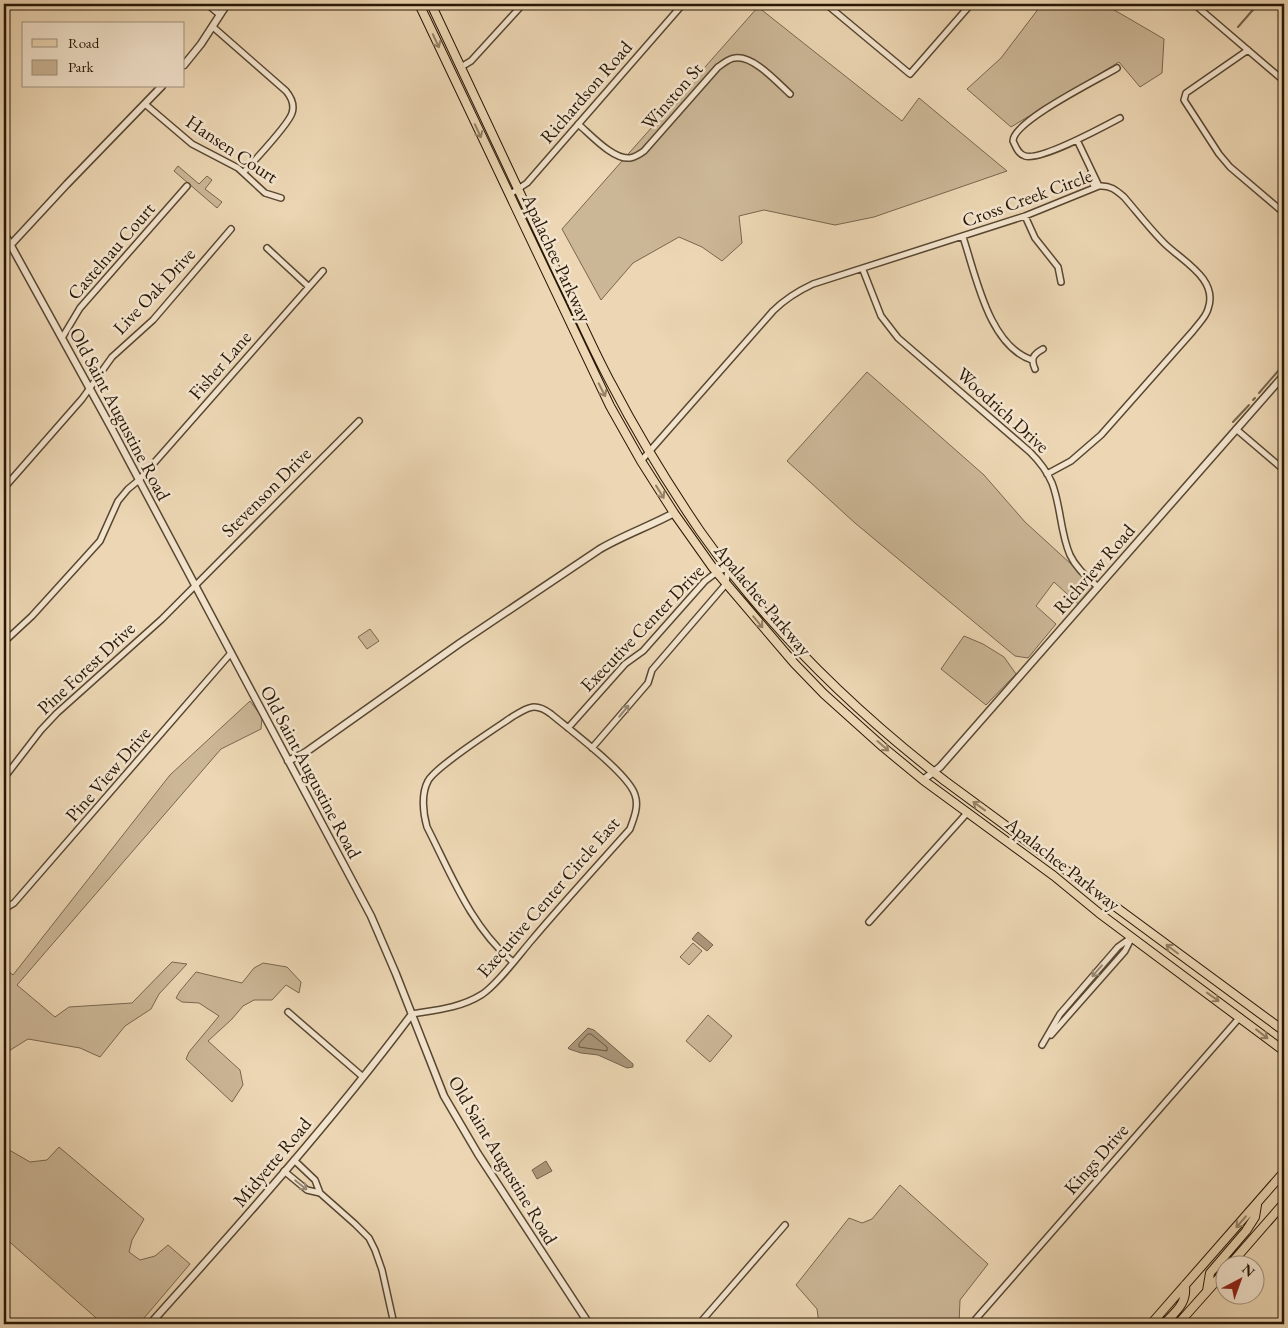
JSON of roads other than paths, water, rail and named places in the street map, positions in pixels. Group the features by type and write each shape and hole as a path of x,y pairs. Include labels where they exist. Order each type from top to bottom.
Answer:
{"main road":[{"name":"Apalachee Parkway","path":"419,4 594,375 641,461 674,513 726,584 794,664 877,742 923,780 1054,876 1284,1051"},
{"name":"Apalachee Parkway","path":"431,4 612,385 649,452 701,532 728,568 778,628 832,684 895,741 933,772 1284,1031"},
{"path":"445,60 454,66 461,67"},
{"path":"807,677 832,684"},
{"path":"1050,858 1054,876 1083,883"},
{"path":"1132,937 1141,926"},
{"path":"1226,1007 1244,1002"},
{"path":"1151,1324 1284,1172"},
{"path":"1207,1291 1210,1273 1246,1231 1255,1217 1258,1203"},
{"path":"1238,1256 1284,1203"},
{"path":"1178,1324 1216,1281"},
{"path":"1164,1324 1184,1302 1186,1285"}],"street":[{"path":"207,4 220,15"},
{"path":"185,64 213,27 227,4"},
{"path":"461,67 471,61 523,4"},
{"name":"Richardson Road","path":"509,195 527,183 682,4"},
{"path":"827,4 910,74 971,4"},
{"path":"1194,4 1284,81"},
{"path":"213,27 286,91 292,101 291,116 244,172"},
{"path":"1248,50 1241,57 1186,93 1184,100 1219,154 1230,167 1284,213"},
{"name":"Winston St","path":"578,124 615,156 628,158 637,156 644,151 718,67 733,58 752,61 790,94"},
{"path":"1117,68 1061,99 1022,126 1013,137 1013,141 1019,152 1026,157 1039,155 1077,140 1120,118"},
{"path":"4,252 160,88"},
{"name":"Hansen Court","path":"145,104 192,144 244,172 265,193 281,198"},
{"path":"1077,140 1097,187"},
{"name":"Castelnau Court","path":"62,338 80,308 187,186"},
{"name":"Cross Creek Circle","path":"641,461 773,311 798,291 814,284 863,270 1025,216 1097,187 1105,186 1116,190 1165,244 1198,272 1209,289 1209,308 1205,316 1101,435 1071,461 1047,474"},
{"path":"1025,216 1035,238 1058,267 1061,282"},
{"name":"Live Oak Drive","path":"4,488 82,399 112,357 153,320 231,229"},
{"name":"Old Saint Augustine Road","path":"4,232 90,388 371,916 382,938 412,1014 436,1081 457,1121 526,1230 589,1324"},
{"path":"963,237 987,311 994,326 1015,352 1032,360"},
{"path":"266,248 309,287"},
{"name":"Woodrich Drive","path":"863,270 881,316 898,338 1042,464 1052,484 1070,554 1076,567 1098,587"},
{"name":"Fisher Lane","path":"4,642 32,616 100,541 118,501 128,488 139,480 323,271"},
{"path":"1034,369 1032,360 1036,353 1043,348"},
{"name":"Richview Road","path":"923,780 940,767 1284,375"},
{"name":"Stevenson Drive","path":"195,585 359,421"},
{"path":"1236,429 1284,470"},
{"path":"288,761 306,752 444,654 600,549 674,513"},
{"name":"Executive Center Drive","path":"568,728 625,664 643,651 706,581 717,572 728,568 726,584 652,670 648,683 592,748"},
{"name":"Pine Forest Drive","path":"4,778 57,713 162,619 195,585"},
{"name":"Pine View Drive","path":"4,909 14,903 65,846 231,654"},
{"path":"513,962 490,940 475,920 427,827 424,810 426,786 432,775 440,768 523,710 531,707 539,707 551,714 592,748"},
{"name":"Executive Center Circle East","path":"412,1014 452,1008 468,1002 488,990 630,828 636,813 635,794 627,779 592,748"},
{"path":"869,922 968,812"},
{"path":"1132,937 1125,951 1042,1045 1060,1014 1118,947 1132,937"},
{"path":"288,1012 363,1077"},
{"name":"Midyette Road","path":"150,1324 294,1160 412,1014"},
{"name":"Kings Drive","path":"975,1320 1240,1017"},
{"path":"294,1160 315,1180 320,1193 355,1224 372,1244 382,1270 394,1324"},
{"path":"284,1171 306,1190 320,1193"},
{"path":"699,1324 785,1226"}],"water":[{"path":"698,932 713,945 707,951 692,939"},
{"path":"588,1028 594,1030 633,1064 633,1067 627,1068 598,1055 569,1049"},
{"path":"546,1161 552,1171 537,1179 532,1170"}],"waterway":[{"path":"1238,27 1258,4"},
{"path":"1259,393 1279,370"},
{"path":"1233,422 1249,405"}]}
